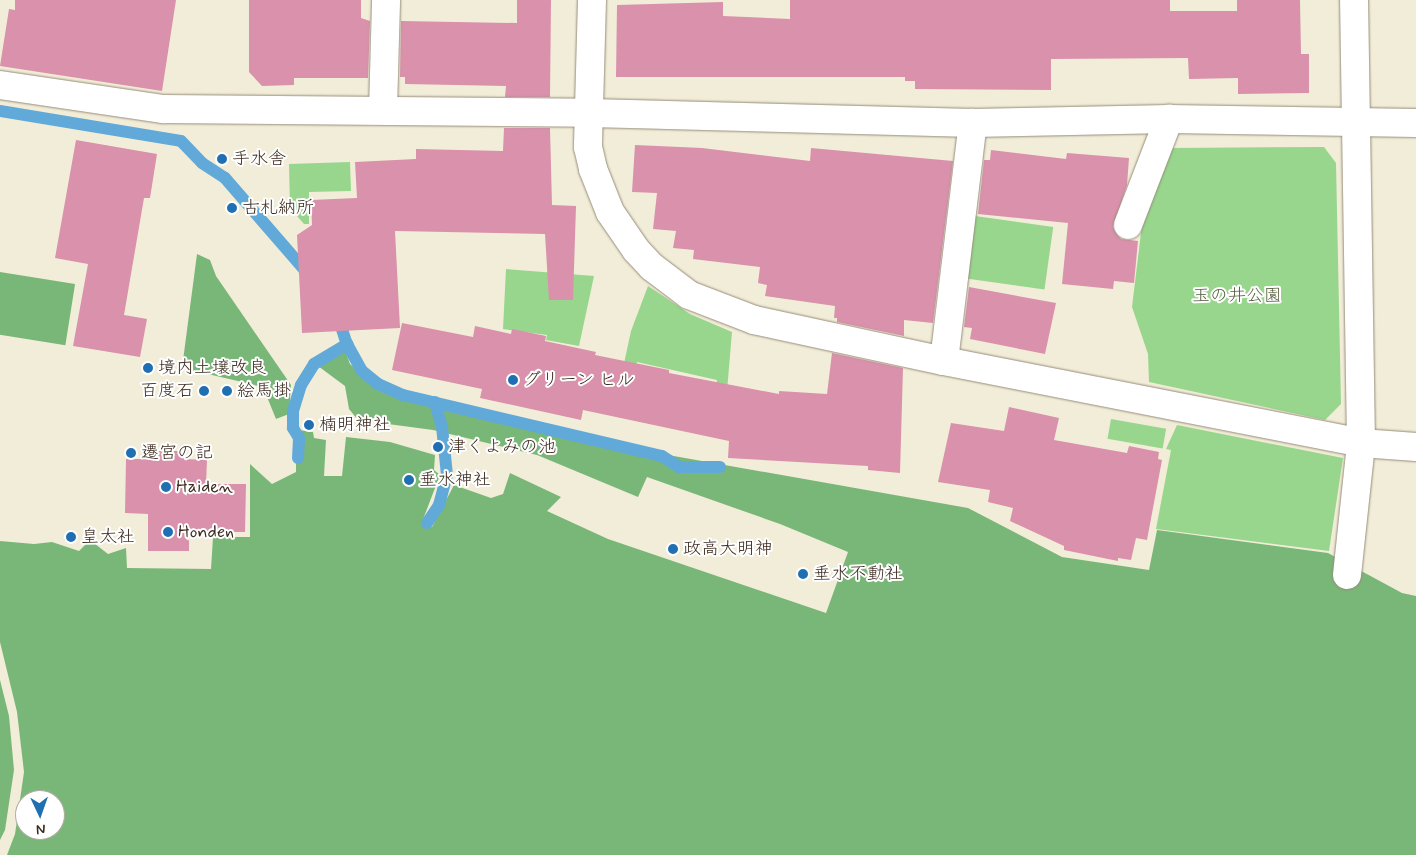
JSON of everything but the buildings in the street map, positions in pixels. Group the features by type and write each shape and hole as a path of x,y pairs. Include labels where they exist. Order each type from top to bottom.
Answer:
{"street":[{"path":"383,110 386,0"},
{"path":"592,0 588,147 610,212 636,250 670,282 731,314 944,361 1361,443 1416,447"},
{"path":"1346,575 1361,443 1354,122 1354,0"},
{"path":"0,85 164,109 589,112 973,123 1169,119 1416,123"},
{"path":"1128,225 1169,119"},
{"path":"944,361 973,123"}],"green space":[{"name":"玉の井公園","path":"1324,147 1336,163 1341,404 1325,420 1149,382 1148,354 1132,307 1144,208 1172,148"},
{"path":"350,162 351,191 309,192 309,224 304,224 290,208 289,164"},
{"path":"975,216 1053,227 1044,289 966,278"},
{"path":"197,254 210,260 216,276 291,385 289,414 276,419 263,387 182,368"},
{"path":"506,269 594,276 579,346 546,340 547,335 503,329"},
{"path":"0,272 75,284 65,345 0,335"},
{"path":"648,286 690,314 732,332 727,391 713,406 717,380 637,362 635,370 623,368 631,331"},
{"name":"垂水神社","path":"344,348 350,364 375,386 397,398 450,409 459,405 668,455 968,508 1062,557 1149,570 1157,530 1328,553 1402,593 1416,596 1416,855 7,855 15,834 15,840 65,840 65,790 21,790 24,772 17,712 0,642 0,541 34,544 52,542 79,551 90,540 108,554 126,548 127,568 211,569 213,537 250,537 250,464 272,484 296,472 296,462 302,455 303,438 299,430 313,432 314,438 326,440 324,476 342,476 346,437 390,442 435,455 434,470 440,475 422,522 425,526 432,527 454,485 491,498 503,494 510,473 561,497 547,511 608,539 826,613 848,552 780,524 647,477 638,497 537,455 433,430 358,420 349,409 345,386 318,366"},
{"path":"1111,419 1166,429 1163,448 1108,439"},
{"path":"1177,425 1343,458 1329,551 1156,529 1171,450 1166,449"},
{"path":"0,680 9,716 14,770 5,830 0,840"}],"waterway":[{"path":"0,111 181,141 202,163 225,178 309,275"},
{"path":"338,317 347,344 362,371 378,384 403,395 662,456 679,467 720,467"},
{"path":"298,458 299,438 293,428 293,411 301,385 314,364 347,344"},
{"path":"427,523 439,505 447,475 442,427 435,402"}],"place":[{"name":"手水舎","path":"222,159"},
{"name":"古札納所","path":"232,208"},
{"name":"境内土壌改良","path":"148,368"},
{"name":"グリーン ヒル","path":"513,380"},
{"name":"百度石","path":"204,391"},
{"name":"絵馬掛","path":"227,391"},
{"name":"楠明神社","path":"309,425"},
{"name":"津くよみの池","path":"438,447"},
{"name":"遷宮の記","path":"131,453"},
{"name":"垂水神社","path":"409,480"},
{"name":"Haiden","path":"166,487"},
{"name":"Honden","path":"168,532"},
{"name":"皇太社","path":"71,537"},
{"name":"政高大明神","path":"673,549"},
{"name":"垂水不動社","path":"803,574"}]}
